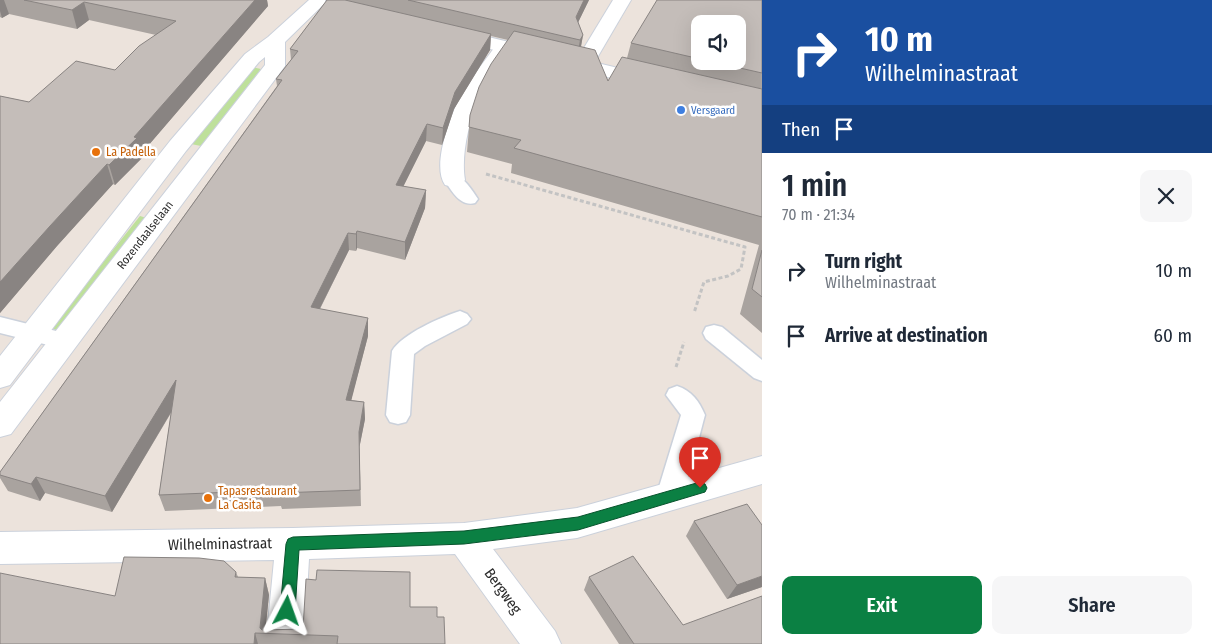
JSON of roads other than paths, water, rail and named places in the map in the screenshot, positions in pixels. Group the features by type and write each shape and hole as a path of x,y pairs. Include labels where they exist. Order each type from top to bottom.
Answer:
{"street":[{"path":"583,66 622,0"},
{"path":"0,377 191,132 252,58 320,2"},
{"path":"437,31 499,56 583,66 668,86"},
{"name":"Rozendaalselaan","path":"0,425 275,66 275,40"},
{"path":"452,172 454,146 468,102 499,56"},
{"name":"Wilhelminastraat","path":"0,548 293,544 464,538 578,524 762,470"},
{"name":"Bergweg","path":"464,538 542,644"},
{"path":"285,644 293,544"}],"lane":[{"path":"452,172 469,199"},
{"path":"398,415 403,352 416,340 460,319"},
{"path":"0,325 64,341"},
{"path":"714,333 762,372"},
{"path":"664,499 672,486 693,415 689,405 675,385"}],"place":[{"name":"Versgaard","path":"681,110"},
{"name":"La Padella","path":"96,152"},
{"name":"Tapasrestaurant La Casita","path":"208,498"}]}
